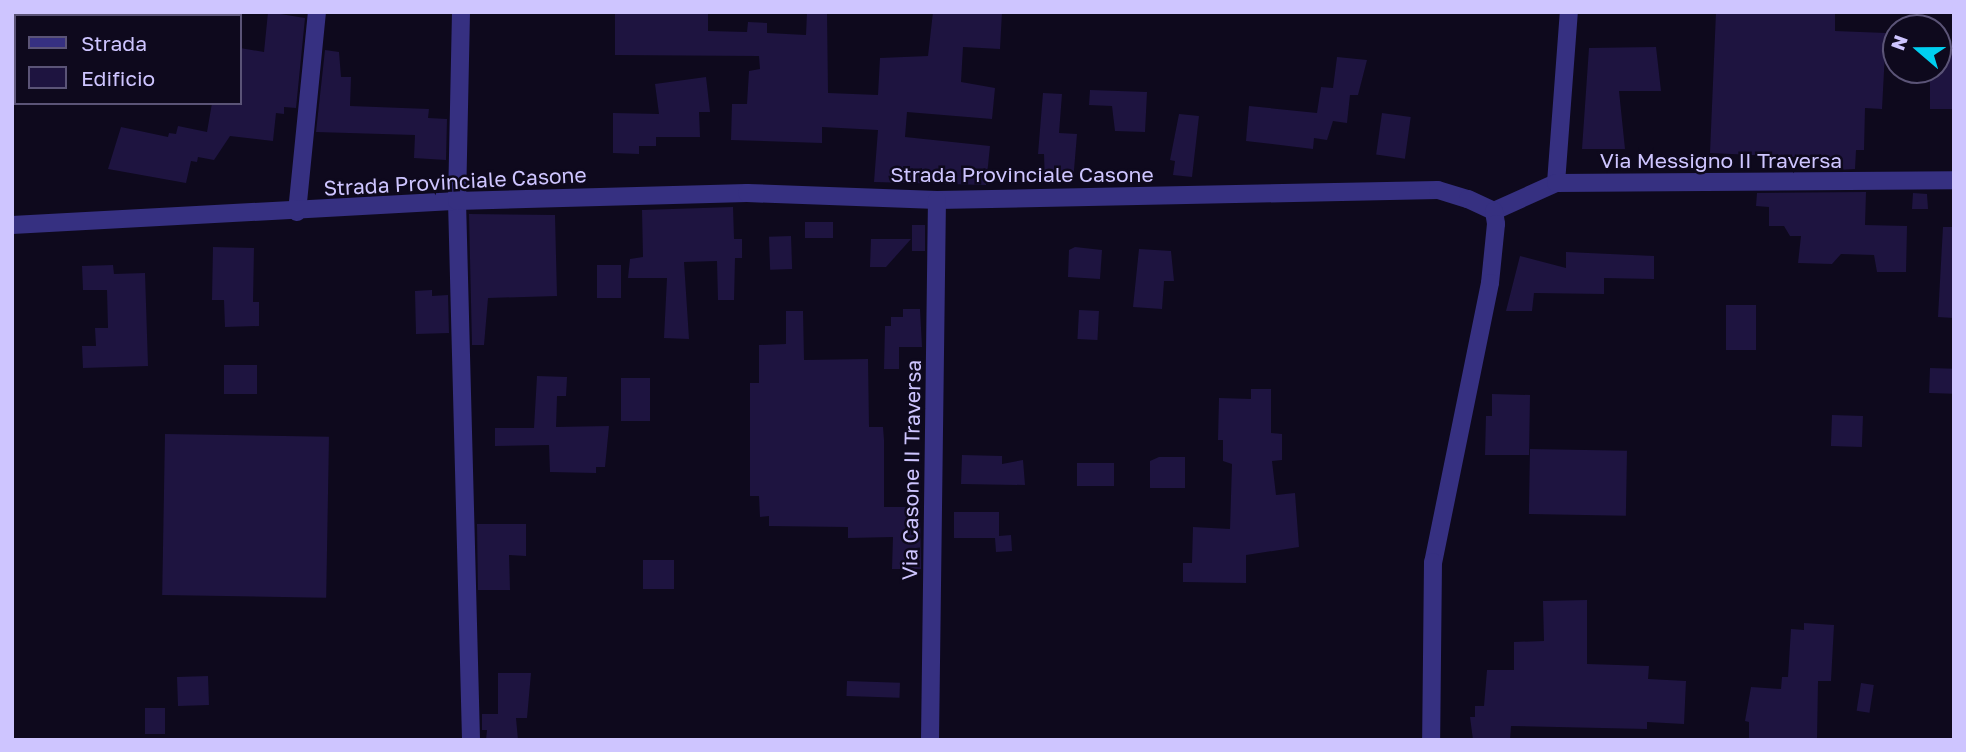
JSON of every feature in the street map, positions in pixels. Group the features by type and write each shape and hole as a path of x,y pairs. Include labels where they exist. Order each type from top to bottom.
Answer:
{"street":[{"path":"297,212 317,12"},
{"path":"461,12 457,201 471,740"},
{"path":"1556,183 1569,12"},
{"name":"Via Messigno II Traversa","path":"1494,211 1556,183 1954,180"},
{"name":"Strada Provinciale Casone","path":"12,225 297,212 457,201 747,193 937,200 1437,190 1494,211"},
{"name":"Via Casone II Traversa","path":"930,740 937,200"},
{"path":"1431,740 1433,562 1490,283 1494,211"}],"building":[{"path":"268,12 305,18 296,108 284,107 284,114 276,113 273,141 230,136 214,160 198,157 197,162 191,161 186,183 108,169 121,127 168,137 169,133 176,134 178,126 207,132 212,105 242,105 242,48 264,52"},
{"path":"615,12 708,12 708,31 747,32 748,22 767,23 767,33 806,35 807,12 827,12 828,93 878,95 880,58 928,56 933,12 1002,12 1000,49 963,47 961,82 995,88 992,119 907,112 905,137 990,146 986,185 874,182 878,130 822,127 822,143 731,140 732,104 747,104 749,71 760,69 759,56 615,55"},
{"path":"1716,12 1835,12 1835,31 1882,33 1882,109 1865,108 1864,150 1856,150 1855,169 1836,170 1836,159 1710,153"},
{"path":"1656,47 1661,91 1619,91 1625,149 1582,149 1589,48"},
{"path":"1954,47 1954,109 1930,109 1930,84 1952,84"},
{"path":"325,50 339,52 341,77 351,77 350,106 429,109 428,118 447,119 446,160 414,158 415,135 316,132"},
{"path":"1337,57 1367,60 1358,95 1350,95 1347,123 1333,121 1327,140 1314,138 1313,149 1246,141 1249,106 1317,113 1321,87 1333,88"},
{"path":"706,77 710,112 699,112 700,137 656,137 656,146 639,146 639,154 613,153 613,113 659,114 655,84"},
{"path":"1090,90 1147,92 1145,132 1115,131 1112,106 1089,105"},
{"path":"1043,93 1062,94 1059,133 1077,134 1073,182 1045,184 1044,154 1038,154"},
{"path":"1382,113 1411,117 1405,159 1376,155"},
{"path":"1179,114 1199,116 1192,177 1173,175 1175,161 1170,160"},
{"path":"1866,192 1865,225 1907,226 1906,272 1877,272 1874,255 1841,254 1832,264 1798,263 1801,236 1790,236 1784,226 1769,226 1769,207 1756,206 1757,193"},
{"path":"1913,193 1927,194 1928,209 1912,209"},
{"path":"733,207 734,239 742,239 742,258 735,258 734,300 718,300 717,261 684,262 689,339 664,338 667,278 628,278 630,259 643,257 642,210"},
{"path":"469,214 555,215 557,296 488,298 484,345 472,345"},
{"path":"805,222 833,222 833,238 805,238"},
{"path":"912,225 925,225 925,251 912,251"},
{"path":"1943,227 1954,227 1954,318 1938,317"},
{"path":"791,236 792,269 770,270 769,237"},
{"path":"871,239 911,239 886,267 870,267"},
{"path":"213,247 254,248 253,302 259,302 259,326 225,327 224,300 212,300"},
{"path":"1075,247 1102,250 1100,279 1068,277 1069,250"},
{"path":"1139,249 1171,251 1174,281 1164,281 1162,309 1133,307"},
{"path":"1566,252 1654,256 1654,279 1604,278 1604,294 1534,293 1532,311 1506,311 1520,256 1566,268"},
{"path":"113,265 114,274 145,273 148,366 83,368 82,346 96,346 95,328 108,328 107,290 83,290 82,266"},
{"path":"597,265 621,265 621,298 597,298"},
{"path":"432,290 432,296 448,295 449,333 416,334 415,291"},
{"path":"1726,305 1756,305 1756,350 1726,350"},
{"path":"903,309 920,309 922,347 899,347 899,369 884,369 885,326 891,326 891,317 903,317"},
{"path":"1079,310 1099,311 1097,340 1077,339"},
{"path":"786,311 803,311 804,360 868,359 869,427 883,427 884,507 920,507 921,569 892,569 893,537 848,538 848,527 769,526 769,516 760,517 759,496 750,496 750,383 759,383 759,345 786,344"},
{"path":"224,365 257,365 257,394 224,394"},
{"path":"1930,368 1954,369 1953,394 1929,393"},
{"path":"537,376 567,377 566,396 557,396 556,427 609,426 605,467 596,467 596,473 550,472 549,445 495,446 495,428 534,428"},
{"path":"621,378 650,378 650,421 621,421"},
{"path":"1251,389 1271,389 1271,433 1282,434 1282,460 1272,461 1276,495 1295,493 1299,547 1246,555 1246,583 1183,582 1183,563 1192,563 1193,527 1230,529 1232,464 1223,461 1223,440 1218,440 1219,398 1251,399"},
{"path":"1492,394 1530,395 1529,455 1485,455 1486,416 1492,416"},
{"path":"1832,415 1863,416 1862,447 1831,446"},
{"path":"165,434 329,437 326,598 162,595"},
{"path":"1530,449 1627,451 1626,516 1529,514"},
{"path":"962,455 1002,456 1002,464 1023,460 1025,485 961,484"},
{"path":"1159,457 1185,457 1185,488 1150,488 1150,461"},
{"path":"1077,463 1114,463 1114,486 1077,486"},
{"path":"954,512 999,512 999,536 1011,535 1012,551 996,552 995,538 954,538"},
{"path":"477,524 526,524 526,556 509,555 510,590 478,590"},
{"path":"643,560 674,560 674,589 643,589"},
{"path":"1587,600 1587,664 1649,666 1648,679 1686,681 1684,724 1647,722 1647,729 1511,726 1510,740 1473,740 1470,717 1475,717 1475,706 1484,706 1487,670 1514,670 1514,642 1544,641 1543,601"},
{"path":"1804,623 1834,625 1831,681 1818,681 1817,740 1749,740 1749,722 1745,721 1751,687 1781,689 1782,677 1788,677 1791,629 1804,630"},
{"path":"498,673 531,673 527,718 516,718 518,740 486,740 487,730 482,730 482,714 498,714"},
{"path":"208,676 209,705 178,706 177,677"},
{"path":"847,681 900,683 899,698 846,696"},
{"path":"1861,683 1874,685 1869,713 1857,711"},
{"path":"145,708 165,708 165,734 145,734"}]}
